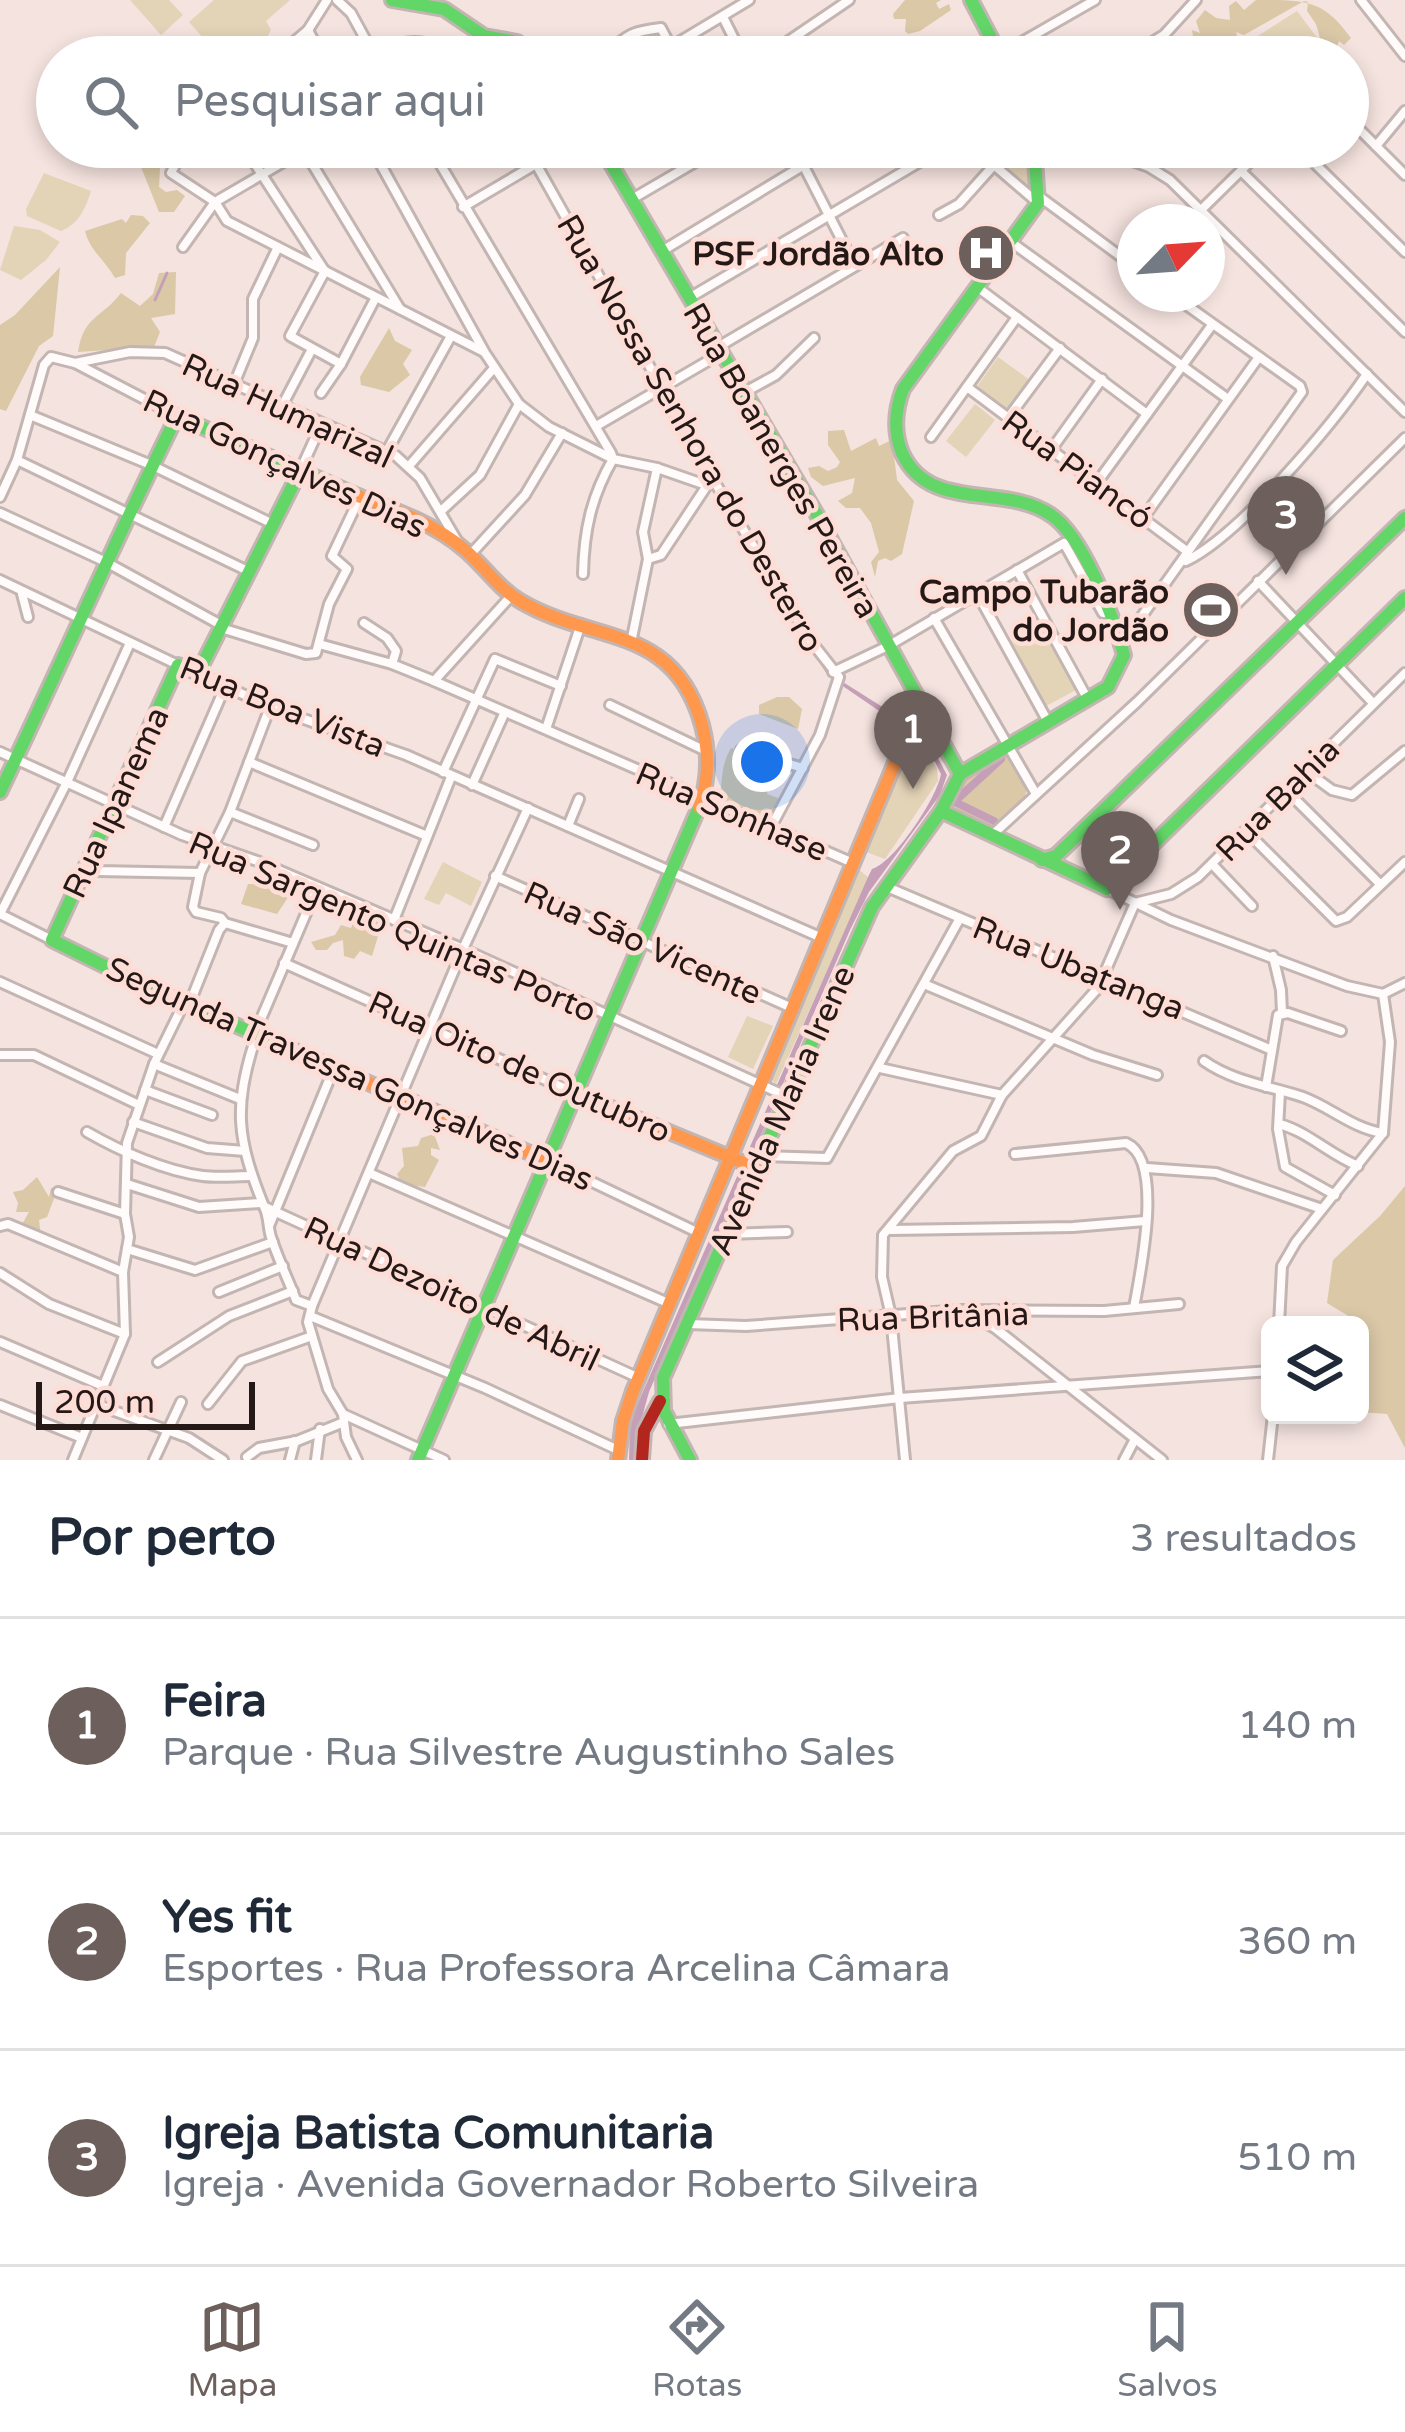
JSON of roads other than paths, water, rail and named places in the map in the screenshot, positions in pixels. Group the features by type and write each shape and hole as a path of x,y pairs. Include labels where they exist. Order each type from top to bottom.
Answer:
{"street":[{"path":"301,36 327,0"},
{"path":"337,0 364,36"},
{"path":"392,0 436,3 484,36"},
{"path":"796,36 849,0"},
{"path":"971,0 990,36"},
{"path":"1028,36 1095,0"},
{"path":"1163,36 1196,0"},
{"path":"690,36 743,1"},
{"path":"1364,1 1405,56"},
{"path":"722,17 732,36"},
{"path":"624,36 661,28 665,36"},
{"path":"308,30 311,36"},
{"path":"1376,146 1405,111"},
{"path":"1369,139 1405,175"},
{"path":"174,168 171,173 215,202 227,221 485,352"},
{"path":"256,168 325,271"},
{"path":"184,247 215,202 270,168"},
{"path":"317,168 400,310"},
{"path":"383,168 494,368 519,404 613,459 710,483 661,555 648,559"},
{"path":"442,168 598,425 613,459 591,506 583,539 583,574"},
{"path":"463,207 529,168"},
{"name":"Rua Nossa Senhora do Desterro","path":"538,168 710,483 836,678"},
{"name":"Rua Boanerges Pereira","path":"616,168 888,646 916,725 960,774"},
{"path":"632,199 685,168"},
{"path":"662,251 799,168"},
{"path":"806,168 854,264"},
{"path":"689,298 909,168"},
{"path":"939,215 959,204 991,168"},
{"path":"998,168 1117,254"},
{"path":"960,774 1087,698 1114,678 1124,655 1072,537 1053,515 1024,500 943,491 917,475 902,455 896,426 899,398 1039,200 1036,168"},
{"path":"1148,168 1194,204"},
{"path":"1209,204 1244,168"},
{"path":"1319,168 1405,252"},
{"path":"1241,171 1405,332"},
{"path":"1225,234 1405,412"},
{"path":"598,425 903,238"},
{"path":"1011,242 1228,399"},
{"path":"234,384 253,338 253,299 278,247"},
{"path":"325,271 290,334 341,364"},
{"path":"977,287 1148,414"},
{"path":"321,393 375,298"},
{"path":"1122,644 1302,392 1300,386 1195,312"},
{"path":"931,437 1017,317"},
{"path":"1096,484 1212,325"},
{"path":"387,452 451,336"},
{"path":"743,392 776,375 814,338"},
{"path":"1008,418 1060,348"},
{"path":"282,406 312,349"},
{"name":"Rua Humarizal","path":"75,363 158,351 387,452 410,466 464,550"},
{"name":"Rua Gonçalves Dias","path":"30,415 44,364 51,357 75,363 177,416 405,515 464,550 528,604 632,638 667,661 682,678 695,706 707,751 702,800 420,1455"},
{"path":"1144,517 1259,357"},
{"path":"410,466 494,368"},
{"path":"1182,563 1210,548 1322,435 1367,374"},
{"path":"1051,450 1102,380"},
{"name":"Rua Piancó","path":"967,387 1188,552"},
{"path":"441,511 481,475 519,404"},
{"path":"0,497 30,415 151,465 273,524"},
{"path":"0,792 177,416"},
{"name":"Rua Ipanema","path":"198,673 321,425"},
{"path":"464,550 525,495 562,433"},
{"path":"991,836 1405,438"},
{"path":"17,460 250,572"},
{"path":"632,638 648,559 643,532 657,468"},
{"path":"318,648 329,604 347,569 332,556 360,497"},
{"name":"Rua Sonhase","path":"0,513 106,562 221,627 306,654 318,648 392,664 854,863"},
{"path":"1051,861 1405,518"},
{"path":"771,827 820,735 836,678 1064,543 1103,614 1108,614"},
{"path":"1017,570 1087,698"},
{"name":"Rua Boa Vista","path":"0,580 224,687 364,738 822,938"},
{"path":"1258,581 1373,704"},
{"path":"22,592 28,616"},
{"path":"977,593 1046,720"},
{"path":"434,682 512,595"},
{"path":"1107,889 1405,598"},
{"path":"934,618 1036,794"},
{"path":"364,622 393,645 392,664"},
{"path":"546,729 581,624"},
{"path":"0,914 130,643"},
{"path":"394,920 475,699 495,659 561,686"},
{"name":"Rua Ipanema","path":"52,940 178,665"},
{"name":"Rua Bahia","path":"1135,903 1179,890 1212,864 1405,673"},
{"path":"164,827 224,687"},
{"path":"610,705 707,751"},
{"path":"270,707 230,812 200,873 194,910 293,943"},
{"path":"472,785 504,714"},
{"path":"316,890 256,1034 239,1123 251,1176 292,1291 311,1311 618,1455 623,1421 668,1303 916,725"},
{"path":"741,750 803,768"},
{"path":"1306,770 1332,790 1352,794 1405,751"},
{"name":"Rua Sargento Quintas Porto","path":"0,752 164,827 216,844 463,949 786,1096"},
{"path":"249,762 427,836"},
{"name":"Avenida Maria Irene","path":"690,1460 660,1401 662,1377 851,950 885,886 940,812 960,774"},
{"path":"1286,791 1380,883"},
{"path":"568,826 579,799"},
{"path":"357,1460 328,1389 312,1336 311,1311 463,949 528,808"},
{"path":"230,812 314,845"},
{"path":"940,812 1172,920 1347,986 1383,994 1405,983"},
{"path":"1246,831 1339,921 1405,862"},
{"path":"1212,864 1252,906"},
{"path":"85,868 200,873"},
{"name":"Rua São Vicente","path":"495,876 792,1009"},
{"name":"Rua Ubatanga","path":"885,886 1272,1050"},
{"path":"905,1460 891,1316 882,1277 882,1240 953,1150 982,1136 1001,1095 1105,977 1135,903"},
{"name":"Segunda Travessa Gonçalves Dias","path":"0,914 186,1004 546,1160 699,1233"},
{"path":"756,1164 827,1158 960,918"},
{"path":"73,1460 125,1334 125,1150 156,1059 225,923"},
{"path":"1266,1087 1282,990 1272,955"},
{"name":"Rua Oito de Outubro","path":"284,963 575,1094 756,1164"},
{"path":"0,982 241,1099"},
{"path":"924,984 1157,1076"},
{"path":"1279,1316 1282,1267 1383,1133 1390,1042 1383,994"},
{"path":"1280,1014 1341,1031"},
{"path":"0,1055 34,1055 139,1105"},
{"path":"1204,1060 1220,1072 1308,1099 1362,1130 1383,1133"},
{"path":"268,1226 334,1068"},
{"path":"880,1068 1001,1095"},
{"path":"145,1090 212,1115"},
{"path":"1280,1092 1285,1167 1335,1195"},
{"path":"133,1122 207,1148 245,1151"},
{"path":"1279,1124 1293,1127 1337,1158 1358,1166"},
{"path":"87,1132 203,1176 251,1176"},
{"path":"1016,1154 1131,1145 1141,1153 1147,1168 1144,1263 1134,1308"},
{"path":"1147,1168 1216,1173 1322,1209"},
{"path":"369,1173 668,1303"},
{"path":"127,1184 199,1207 263,1205"},
{"path":"58,1192 125,1214"},
{"name":"Rua Dezoito de Abril","path":"263,1205 483,1309 641,1374"},
{"path":"891,1230 1145,1221"},
{"path":"0,1226 14,1226 123,1272"},
{"path":"727,1234 787,1232"},
{"path":"127,1249 195,1270 273,1242"},
{"path":"219,1292 283,1266"},
{"path":"0,1273 49,1304 125,1334"},
{"path":"158,1362 229,1316 292,1291"},
{"name":"Rua Britânia","path":"688,1324 731,1326 962,1310 1104,1312 1179,1304"},
{"path":"962,1310 995,1328 1162,1460"},
{"path":"208,1404 242,1361 312,1336"},
{"path":"0,1342 104,1387"},
{"path":"668,1424 900,1398 1261,1372"},
{"path":"641,1374 662,1377"},
{"path":"642,1460 644,1431 660,1401"},
{"path":"154,1460 181,1402"},
{"path":"0,1405 82,1438"},
{"path":"95,1405 166,1429 214,1450 223,1460"},
{"path":"247,1456 259,1448 295,1441 343,1418"},
{"path":"343,1418 420,1455 444,1460"},
{"path":"1268,1460 1272,1424"},
{"path":"316,1460 320,1429"},
{"path":"1124,1460 1135,1439"},
{"path":"290,1460 295,1441"}],"waterway":[{"path":"155,300 167,273"},
{"path":"1297,616 1405,510"},
{"path":"1052,849 1284,627"},
{"path":"954,802 1001,759"},
{"path":"955,802 994,821"}],"place":[{"name":"PSF Jordão Alto","path":"986,253"},
{"name":"Igreja Batista Comunitaria","path":"1286,575"},
{"name":"Campo Tubarão do Jordão","path":"1211,610"},
{"name":"Feira","path":"913,789"},
{"name":"Yes fit","path":"1120,910"}]}
